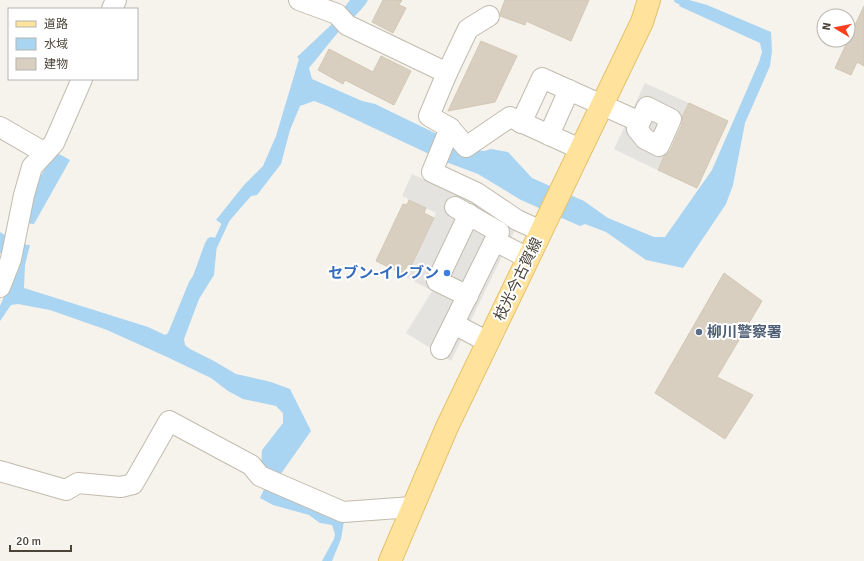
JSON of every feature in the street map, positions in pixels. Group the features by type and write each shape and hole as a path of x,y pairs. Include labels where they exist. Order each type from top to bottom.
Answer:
{"main road":[{"name":"枝光今古賀線","path":"390,561 446,427 642,22 649,1"}],"street":[{"path":"299,0 447,73"},
{"path":"489,16 468,29 429,116 466,147 510,117 580,149"},
{"path":"522,123 542,78 601,106 640,122"},
{"path":"0,287 11,259 24,195 32,167 54,143 82,80"},
{"path":"549,135 569,90"},
{"path":"0,127 45,153"},
{"path":"448,132 432,172 476,193 517,220 545,223"},
{"path":"441,349 468,296 499,232 462,211 437,281 468,296"},
{"path":"494,241 528,258"},
{"path":"454,324 488,342"},
{"path":"0,471 66,490 78,483 121,487 133,484 169,421 251,465 260,476 343,512 412,507"}],"shaded area":[{"path":"645,83 689,103 657,170 614,149"},
{"path":"412,174 471,201 515,230 451,361 406,333 432,291 406,277 436,213 402,196"}],"water":[{"path":"350,0 368,0 309,68 312,79 362,101 375,104 468,149 484,151 491,149 508,152 532,178 584,201 608,218 654,237 665,237 712,170 762,52 760,43 679,6 682,0 689,0 707,5 771,32 772,51 770,66 745,123 733,185 726,204 683,268 646,260 606,232 585,224 580,226 521,200 478,174 446,162 314,101 300,106 290,130 281,164 257,195 251,196 225,226 216,220 244,185 263,166 276,136 299,59 297,57 331,25"},
{"path":"59,154 70,160 34,224 24,223 34,187 52,157"},
{"path":"0,232 8,237 5,254 0,253"},
{"path":"208,238 216,238 217,244 214,275 199,299 184,339 185,345 236,374 271,382 290,389 311,431 278,478 261,468 262,450 283,423 283,413 276,406 243,399 228,391 211,378 167,357 107,330 50,310 18,304 11,305 0,321 0,306 21,244 30,245 25,265 24,288 148,327 165,335 168,333 189,282 193,276 205,243"},
{"path":"265,487 344,521 341,539 332,561 322,561 334,539 335,534 332,525 320,523 309,515 273,505 260,498"}],"building":[{"path":"383,0 402,0 399,5 406,8 393,33 372,22"},
{"path":"505,0 589,0 571,41 526,21 525,25 500,16"},
{"path":"864,6 864,66 857,62 851,75 835,68 844,48 856,48 856,23"},
{"path":"481,41 517,56 495,102 448,111"},
{"path":"329,49 373,72 381,56 411,71 394,105 345,80 343,84 318,70"},
{"path":"689,103 728,121 697,188 658,170 664,156 670,151 682,124 682,117"},
{"path":"409,200 426,208 424,213 434,218 411,266 408,264 403,274 376,261 403,204 407,205"},
{"path":"724,273 762,301 717,377 753,395 725,439 655,393"}],"waterway":[{"path":"677,0 688,5"},
{"path":"214,247 227,219"}],"place":[{"name":"セブン-イレブン","path":"447,273"},
{"name":"柳川警察署","path":"699,332"}]}
